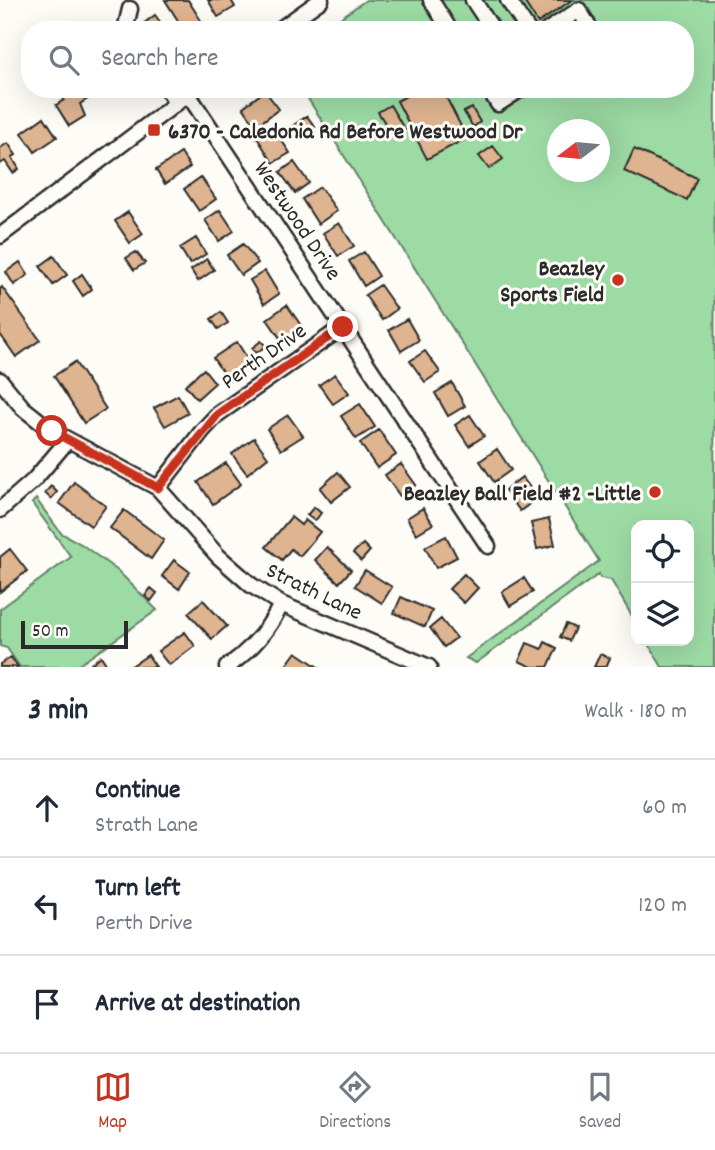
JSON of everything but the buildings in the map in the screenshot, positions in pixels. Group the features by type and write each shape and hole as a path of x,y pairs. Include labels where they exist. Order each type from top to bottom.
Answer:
{"street":[{"path":"292,21 321,0"},
{"path":"431,0 444,21"},
{"path":"473,0 487,21"},
{"path":"508,0 522,21"},
{"path":"127,21 130,9"},
{"path":"562,21 579,10 586,21"},
{"path":"173,98 176,103"},
{"path":"0,236 183,98"},
{"name":"Westwood Drive","path":"196,98 488,547"},
{"path":"494,98 498,104 508,98"},
{"name":"Perth Drive","path":"158,488 218,414 343,327"},
{"name":"Strath Lane","path":"0,380 23,408 52,431 158,488 218,556 251,584 281,604 429,667"},
{"path":"0,510 34,480 68,440"},
{"path":"227,667 261,638 281,604"}],"green space":[{"path":"366,0 715,0 714,667 662,667 650,646 694,646 694,520 631,520 631,614 611,580 600,578 599,574 476,663 466,658 599,561 308,98 694,98 694,21 336,21"},
{"path":"36,499 61,533 118,571 157,610 76,667 20,667 7,648 0,646 0,609 71,557 32,503"}],"place":[{"name":"6370 - Caledonia Rd Before Westwood Dr","path":"154,130"},
{"name":"Beazley Sports Field","path":"618,280"},
{"name":"Beazley Ball Field #2 -Little","path":"655,492"}],"route":[{"path":"52,431 158,488 218,414 343,327"}]}
